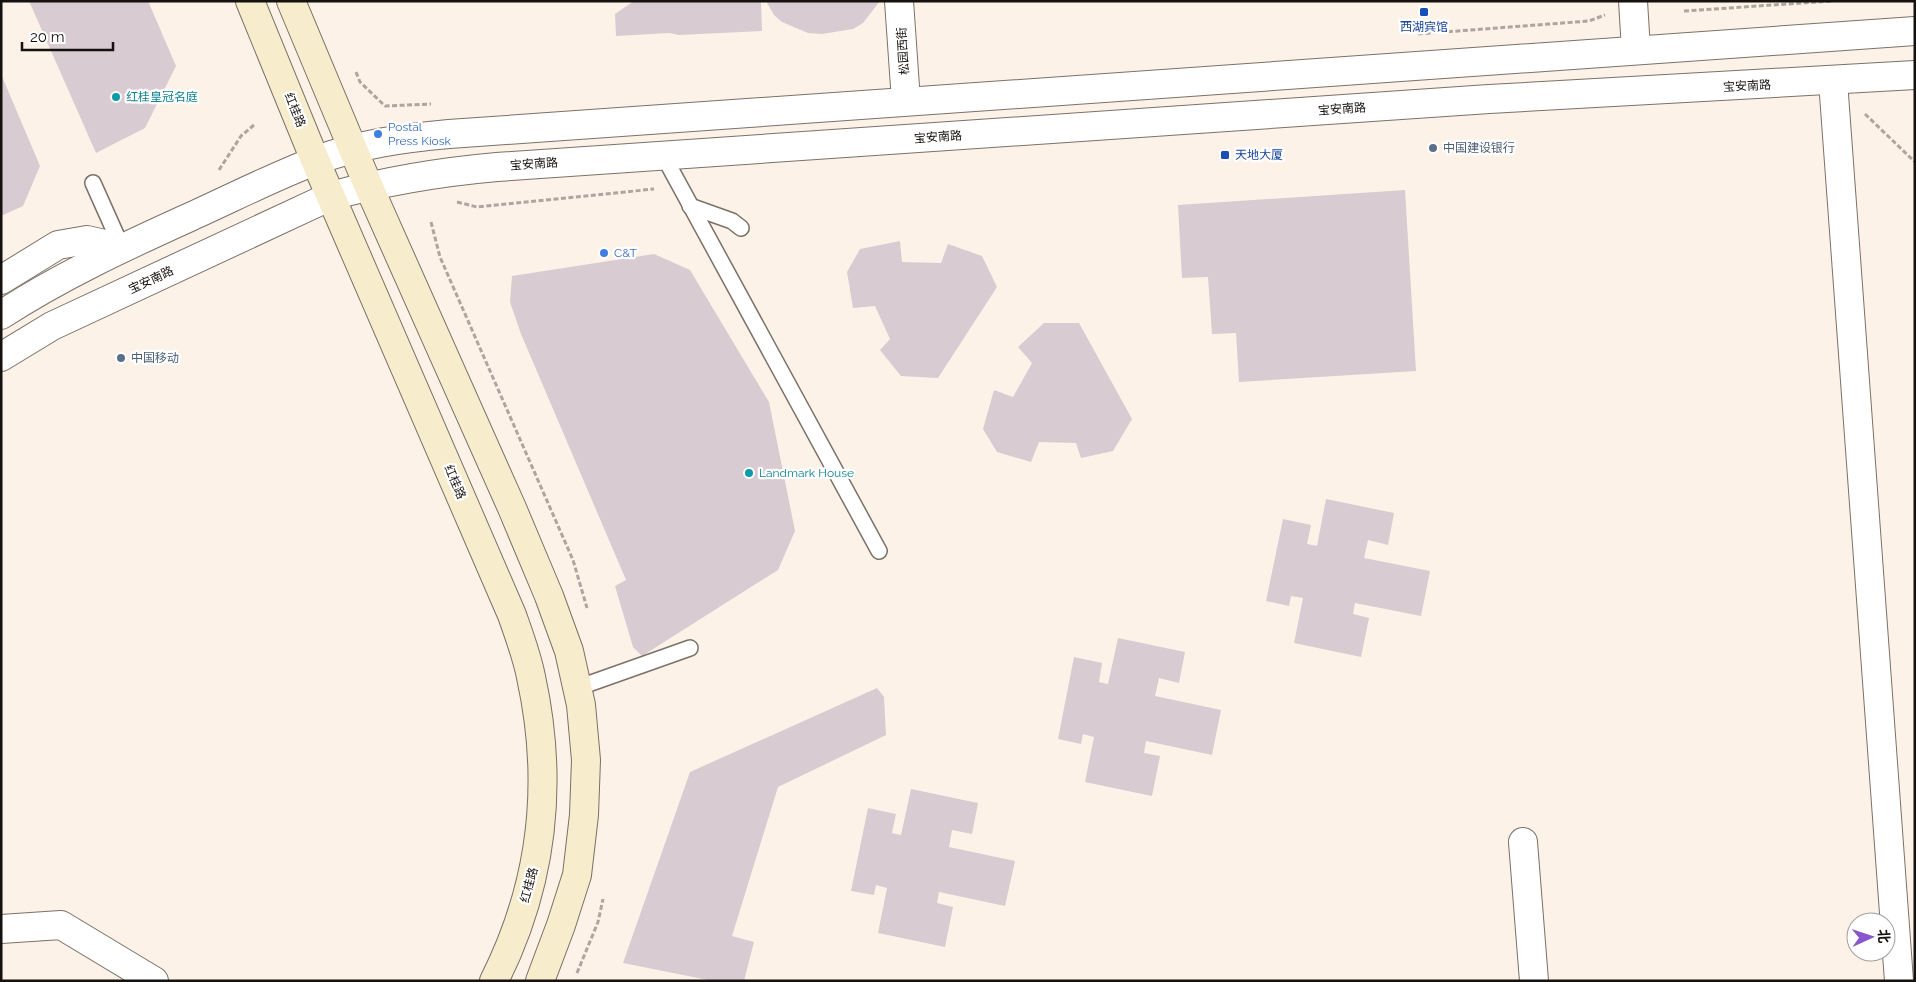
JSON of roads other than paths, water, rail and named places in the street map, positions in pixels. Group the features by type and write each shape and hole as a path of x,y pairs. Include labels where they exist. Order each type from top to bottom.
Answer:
{"main road":[{"name":"红桂路","path":"250,1 331,196 512,615 531,675 541,728 544,796 540,840 530,888 514,935 494,981"},
{"path":"291,1 368,186 545,587 569,652 581,705 586,760 584,815 577,875 540,981"}],"street":[{"name":"松园西街","path":"899,1 906,101"},
{"path":"1633,1 1636,50"},
{"path":"1,315 27,298 122,248 316,160 394,140 449,134 906,101 1915,31"},
{"name":"宝安南路","path":"1,357 52,326 331,196 368,186 457,170 1480,100 1915,75"},
{"path":"1833,81 1899,981"},
{"path":"1,280 58,245 87,240 122,248"},
{"path":"1523,842 1534,981"},
{"path":"1,929 61,925 154,981"}],"lane":[{"path":"663,155 879,551"},
{"path":"93,183 122,248"},
{"path":"690,206 732,220 741,228"},
{"path":"577,688 690,648"}],"place":[{"name":"西湖宾馆","path":"1424,12"},
{"name":"红桂皇冠名庭","path":"116,97"},
{"name":"Postal Press Kiosk","path":"378,134"},
{"name":"中国建设银行","path":"1433,148"},
{"name":"天地大厦","path":"1225,155"},
{"name":"C&T","path":"604,253"},
{"name":"中国移动","path":"121,358"},
{"name":"Landmark House","path":"749,473"}]}
